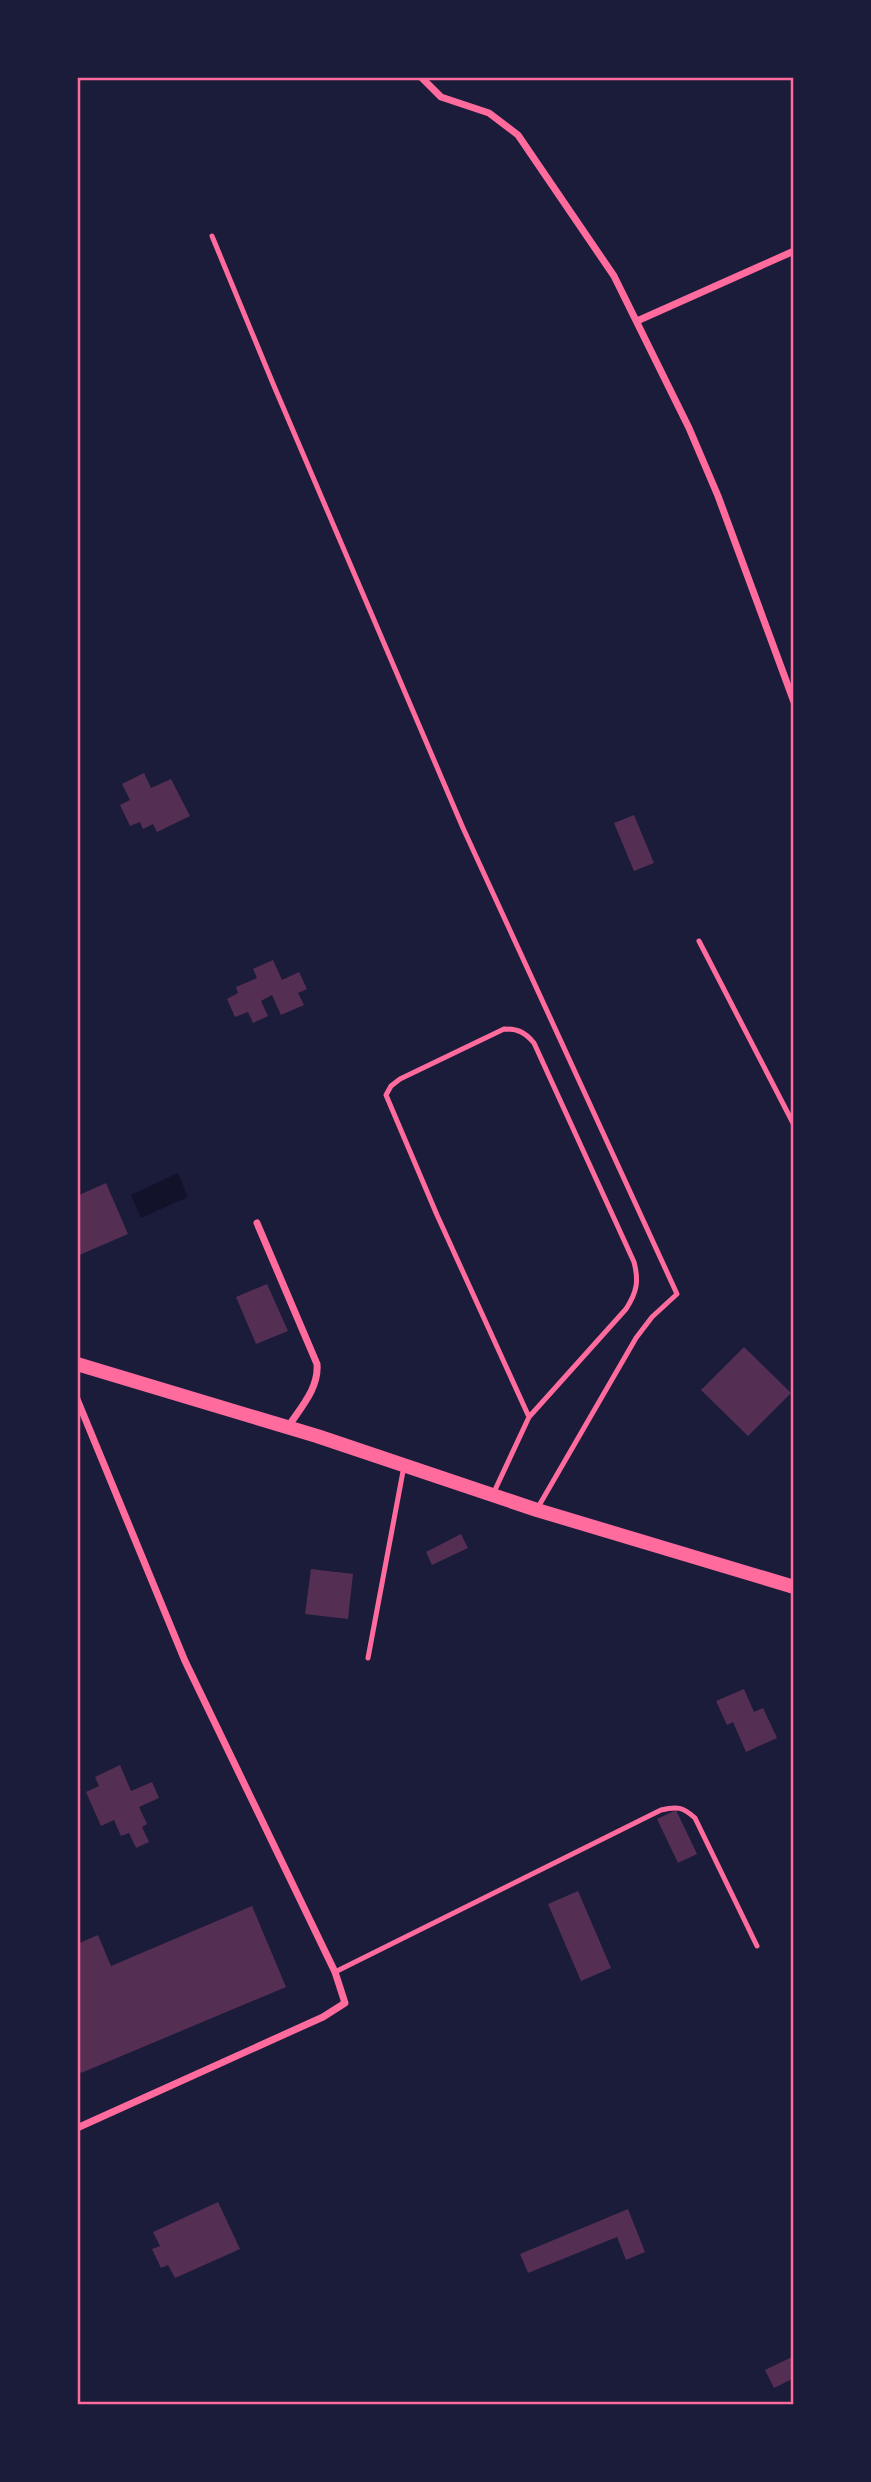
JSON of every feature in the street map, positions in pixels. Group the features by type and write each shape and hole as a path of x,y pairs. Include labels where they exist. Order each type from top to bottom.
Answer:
{"main road":[{"path":"77,1364 288,1427 537,1510 794,1587"}],"street":[{"path":"421,77 441,97 467,108 489,113 518,135 614,276 689,428 718,496 794,702"},
{"path":"637,321 794,251"},
{"path":"257,1223 317,1364 318,1376 313,1388 288,1427"},
{"path":"77,1399 185,1661 335,1972 345,2003 335,2010 77,2128"}],"lane":[{"path":"212,236 463,828 677,1294 659,1309 636,1338 537,1510"},
{"path":"699,941 794,1125"},
{"path":"493,1495 529,1417 626,1309 636,1294 638,1278 634,1262 534,1043 526,1034 516,1029 504,1029 400,1079 391,1086 386,1095 529,1417"},
{"path":"368,1658 404,1466"},
{"path":"335,1972 661,1810 675,1806 684,1808 695,1818 757,1946"}],"shaded area":[{"path":"178,1173 188,1197 141,1218 131,1195"}],"building":[{"path":"144,773 151,788 171,779 190,816 157,832 153,824 143,829 140,822 130,826 120,805 130,800 122,784"},
{"path":"634,815 654,863 634,871 614,823"},
{"path":"273,960 282,980 299,972 307,989 298,993 304,1005 281,1015 272,995 261,1001 268,1016 253,1023 248,1012 235,1017 227,999 238,993 236,987 257,978 253,969"},
{"path":"106,1183 128,1234 77,1256 77,1196"},
{"path":"267,1284 288,1331 256,1344 236,1297"},
{"path":"744,1347 791,1393 748,1436 701,1390"},
{"path":"461,1534 468,1548 432,1565 426,1552"},
{"path":"311,1569 353,1574 348,1619 305,1614"},
{"path":"744,1689 754,1712 763,1708 777,1738 746,1752 733,1722 727,1725 716,1701"},
{"path":"120,1765 131,1791 152,1782 159,1798 139,1807 147,1824 142,1827 149,1842 136,1848 129,1833 121,1836 114,1820 101,1826 86,1792 99,1786 95,1777"},
{"path":"676,1810 697,1854 678,1863 657,1819"},
{"path":"578,1891 611,1968 581,1981 548,1904"},
{"path":"252,1906 286,1987 81,2073 77,2065 77,1944 98,1935 111,1966"},
{"path":"218,2202 240,2249 175,2278 168,2265 161,2268 152,2249 160,2246 153,2232"},
{"path":"628,2209 645,2252 626,2260 617,2237 528,2273 520,2254"},
{"path":"794,2356 794,2378 774,2388 765,2370"}]}
